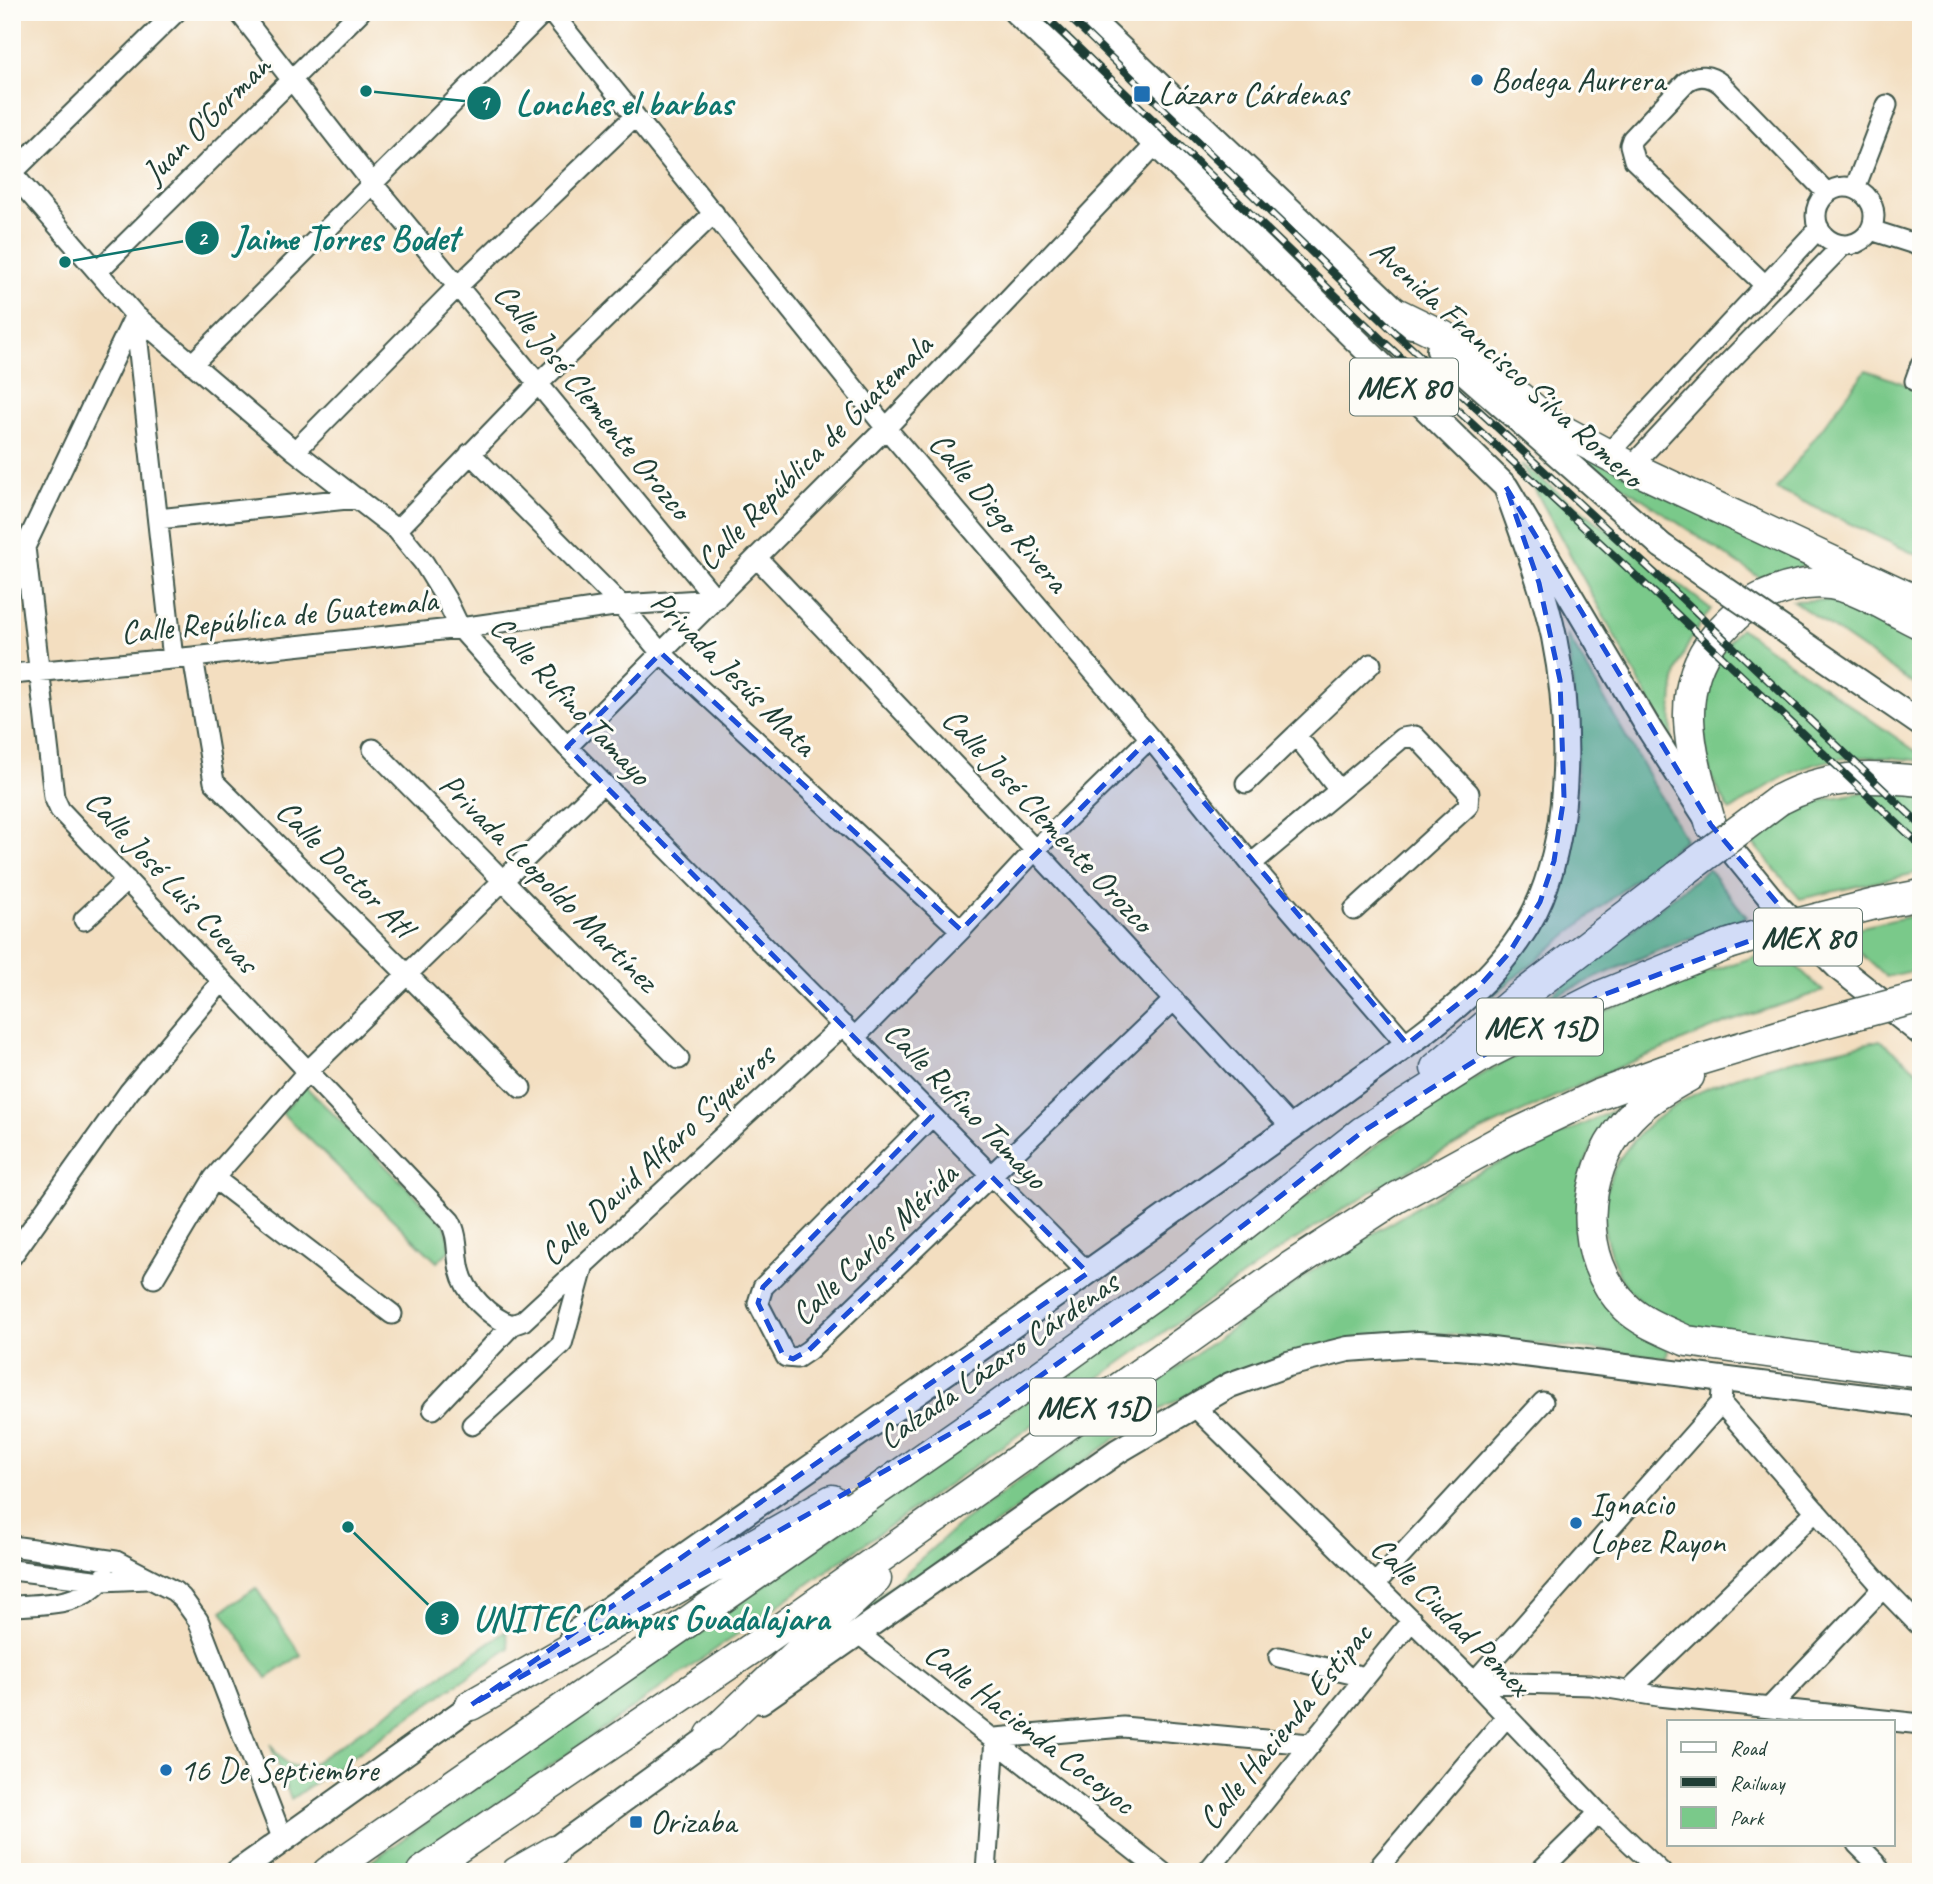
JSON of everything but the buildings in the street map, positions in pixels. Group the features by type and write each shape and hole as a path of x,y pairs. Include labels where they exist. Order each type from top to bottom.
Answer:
{"highway":[{"path":"1398,314 1443,336 1556,427 1619,461 1921,603"},
{"path":"1711,825 1692,755 1689,694 1703,655 1738,612 1780,589 1828,583 1846,587 1921,624"},
{"path":"1362,1132 1511,1004 1779,800 1800,789 1855,777 1921,781"},
{"name":"Calzada Lázaro Cárdenas","path":"328,1872 994,1409 1170,1283 1362,1132 1484,1055 1591,1001 1730,944 1796,924 1921,895"},
{"name":"MEX 15D","path":"422,1872 760,1643 1290,1267 1398,1197 1504,1139 1598,1095 1743,1046 1921,997"},
{"path":"1743,1046 1667,1088 1633,1114 1618,1131 1599,1167 1590,1203 1591,1236 1605,1279 1626,1307 1636,1315 1686,1341 1921,1373"},
{"path":"471,1705 994,1409"},
{"path":"711,1735 959,1502"},
{"path":"517,1872 554,1851"}],"main road":[{"name":"MEX 80","path":"1016,12 1156,144 1506,487 1651,732 1711,825 1777,906 1840,969 1921,1033"},
{"name":"Avenida Francisco Silva Romero","path":"1082,12 1398,314 1662,546 1921,724"},
{"path":"238,1872 471,1705 1088,1273 1407,1045 1477,989 1509,953 1540,902 1554,861 1564,797 1564,729 1554,636 1506,487"},
{"path":"524,1872 711,1735 1118,1451 1230,1385 1288,1364 1348,1349 1418,1345 1485,1349 1722,1391 1921,1404"}],"street":[{"path":"12,173 176,12"},
{"name":"Calle José Clemente Orozco","path":"239,12 373,184 716,599"},
{"name":"Juan O'Gorman","path":"97,271 360,12"},
{"path":"192,364 544,12"},
{"name":"Calle Diego Rivera","path":"551,12 886,428 1150,738 1251,864 1407,1045"},
{"path":"1766,286 1634,160 1630,145 1632,139 1686,82 1692,77 1704,75 1721,84 1826,192"},
{"path":"1855,188 1887,105"},
{"path":"295,451 458,286 635,116"},
{"name":"Calle República de Guatemala","path":"12,674 460,628 621,606 716,599 886,428 1156,144"},
{"name":"Calle Rufino Tamayo","path":"12,173 135,315 295,451 397,530 424,563 446,598 460,628 567,747 1088,1273"},
{"path":"1838,187 1855,188 1868,198 1875,213 1871,230 1860,241 1843,245 1828,240 1819,228 1816,212 1826,192 1838,187"},
{"path":"397,530 537,385 714,213"},
{"path":"1619,461 1707,349 1819,228"},
{"path":"1871,230 1921,246"},
{"path":"1619,461 1724,367 1843,245"},
{"name":"Calle Doctor Atl","path":"135,315 158,519 183,658 214,782 522,1088"},
{"name":"Calle José Luis Cuevas","path":"135,315 19,547 40,672 54,797 60,810 450,1221 455,1230 459,1269 466,1286 498,1319 512,1325"},
{"path":"1707,349 1724,367"},
{"name":"Privada Jesús Mata","path":"470,453 621,606 661,653 961,930"},
{"path":"158,519 357,498"},
{"name":"Calle José Clemente Orozco","path":"757,558 1035,850 1291,1127"},
{"path":"567,747 716,599"},
{"path":"1246,783 1371,664"},
{"path":"1296,735 1339,790"},
{"path":"1251,864 1402,738 1410,735 1419,738 1470,796 1468,806 1354,910"},
{"name":"Calle David Alfaro Siqueiros","path":"433,1409 512,1325 523,1321 961,930 1035,850 1150,738"},
{"name":"Privada Leopoldo Martínez","path":"373,749 680,1059"},
{"path":"154,1278 214,1178 308,1071 603,783"},
{"path":"83,920 127,880"},
{"path":"12,1256 129,1092 222,981"},
{"name":"Calle Carlos Mérida","path":"932,1116 763,1287 758,1303 783,1355 797,1358 809,1350 1174,1000"},
{"path":"214,1178 392,1314"},
{"path":"472,1425 562,1344 583,1268"},
{"path":"1474,1682 1722,1391 1816,1511 1921,1627"},
{"name":"Calle Hacienda Estipac","path":"1375,1584 1543,1402"},
{"name":"Calle Ciudad Pemex","path":"1194,1406 1412,1620 1599,1813 1661,1872"},
{"path":"1629,1691 1816,1511"},
{"path":"12,1546 116,1561 182,1598 198,1620 282,1840"},
{"path":"12,1606 70,1600 82,1596 102,1581 116,1561"},
{"path":"12,1570 102,1581 150,1579"},
{"path":"1769,1708 1884,1588"},
{"name":"Calle Hacienda Estipac","path":"1207,1872 1412,1620"},
{"name":"Calle Hacienda Cocoyoc","path":"859,1634 995,1738 1162,1872"},
{"path":"1279,1657 1365,1676"},
{"path":"1474,1682 1590,1685 1883,1720"},
{"path":"1711,1701 1730,1720"},
{"path":"1375,1872 1507,1716"},
{"path":"1895,1721 1921,1724"},
{"path":"986,1872 995,1738 1122,1727 1310,1744"},
{"path":"1539,1872 1599,1813"},
{"path":"1859,1846 1881,1872"}],"highlighted area":[{"path":"1506,487 1711,825 1795,924 1603,995 1484,1055 1362,1132 1170,1283 994,1409 471,1705 1088,1273 991,1176 809,1350 793,1359 783,1355 758,1303 763,1287 932,1116 567,747 661,653 961,930 1150,738 1407,1044 1477,989 1509,953 1540,902 1554,861 1564,797 1560,680 1539,583"}],"green space":[{"path":"1866,370 1921,390 1921,557 1776,489"},
{"path":"1556,441 1813,564 1760,578"},
{"path":"1521,464 1711,609 1690,641 1677,671 1672,703 1672,742"},
{"path":"1827,600 1860,608 1921,635 1921,689 1793,601"},
{"path":"1740,628 1921,755 1921,761 1867,757 1815,764 1782,778 1730,811 1710,775 1699,703 1711,664"},
{"path":"1567,634 1685,839 1486,1001 1553,902 1577,817 1577,729"},
{"path":"1871,791 1921,794 1921,872 1800,899 1750,840 1787,815 1826,799"},
{"path":"1708,869 1747,917 1663,948 1543,1001"},
{"path":"1921,914 1921,969 1886,977 1838,932"},
{"path":"1778,949 1823,991 1726,1023 1612,1070 1481,1131 1377,1188 1284,1247 401,1872 356,1872 1003,1417 1454,1089 1580,1021 1693,977"},
{"path":"1880,1040 1921,1073 1921,1357 1695,1328 1667,1319 1634,1296 1621,1278 1612,1258 1603,1217 1604,1200 1611,1175 1636,1137 1664,1113 1696,1094 1732,1078 1769,1066"},
{"path":"305,1086 445,1225 451,1249 437,1262 282,1113"},
{"path":"1614,1110 1598,1135 1583,1168 1578,1198 1638,1334 1668,1349 1667,1358 1451,1334 1389,1334 1225,1375 1148,1416 867,1615 863,1610 962,1522 1313,1270 1455,1184"},
{"path":"256,1588 301,1655 267,1678 222,1611"},
{"path":"506,1631 509,1648 291,1799 270,1744 287,1764 298,1767 312,1764"}],"railway":[{"path":"1041,12 1384,342 1921,846"},
{"path":"1064,12 1394,332 1921,825"}],"place":[{"name":"Bodega Aurrera","path":"1477,80"},
{"name":"Lonches el barbas","path":"366,91"},
{"name":"Lázaro Cárdenas","path":"1142,94"},
{"name":"Jaime Torres Bodet","path":"65,262"},
{"name":"Ignacio Lopez Rayon","path":"1576,1523"},
{"name":"UNITEC Campus Guadalajara","path":"348,1527"},
{"name":"16 De Septiembre","path":"166,1770"},
{"name":"Orizaba","path":"636,1822"}]}
